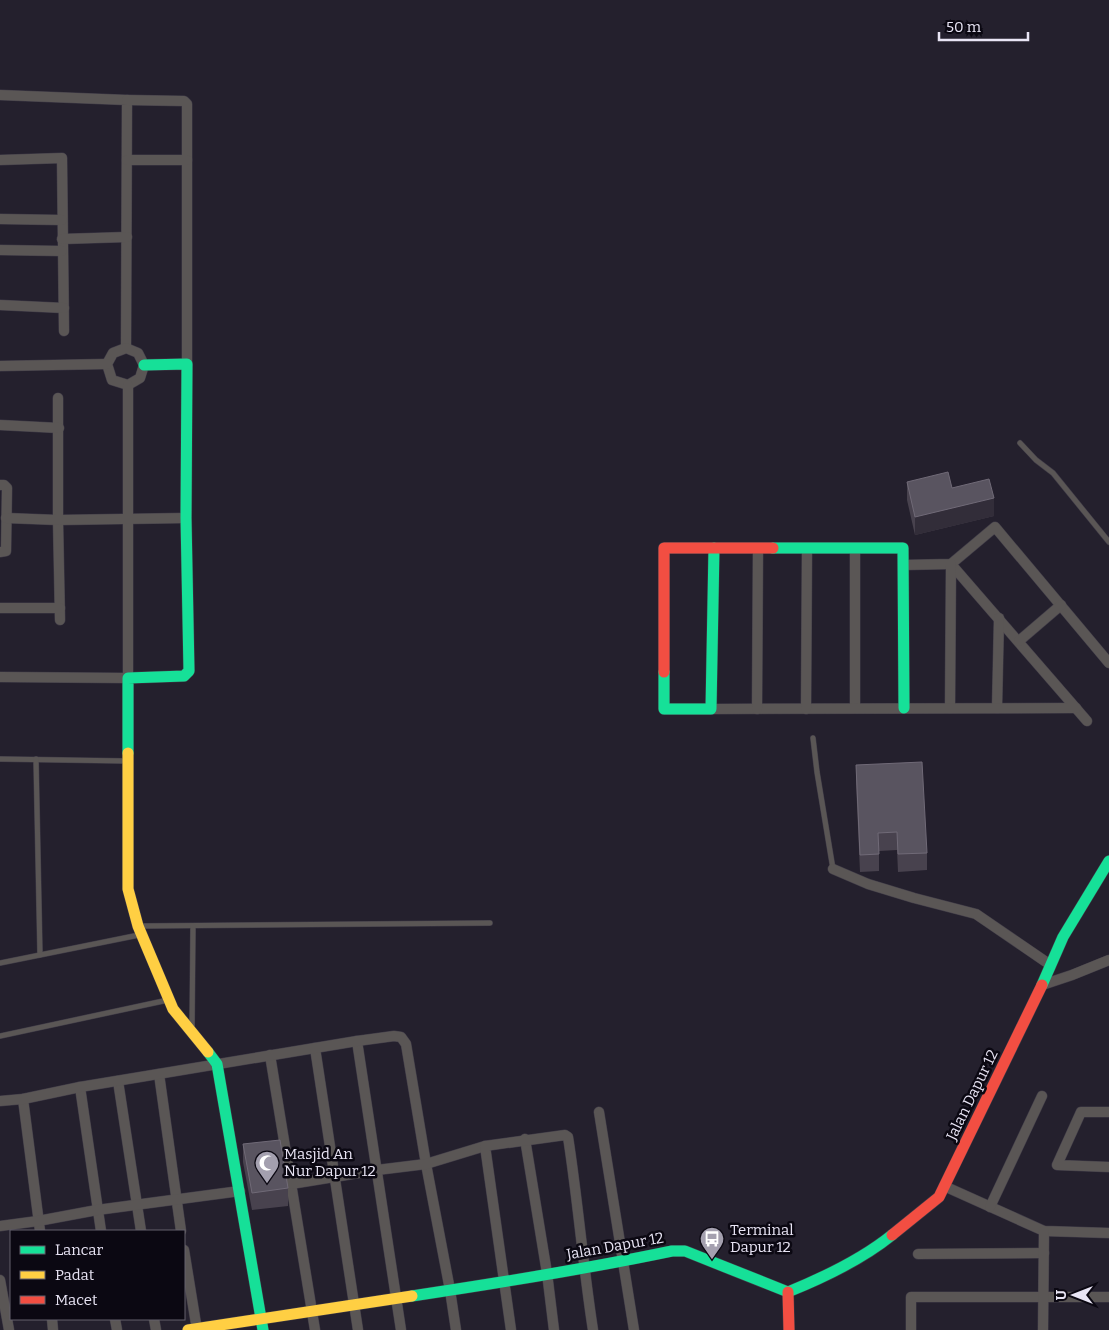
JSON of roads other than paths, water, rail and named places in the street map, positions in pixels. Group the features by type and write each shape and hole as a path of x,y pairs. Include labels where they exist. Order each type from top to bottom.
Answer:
{"street":[{"path":"0,95 186,102 188,104 186,518 189,671 184,676 128,678 0,677"},
{"path":"126,348 127,100"},
{"path":"0,160 62,158 64,331"},
{"path":"127,160 188,160"},
{"path":"0,219 62,220"},
{"path":"62,239 126,237"},
{"path":"0,250 62,251"},
{"path":"0,305 64,308"},
{"path":"126,348 138,353 144,365 140,378 128,385 112,380 107,364 113,352 126,348"},
{"path":"0,366 107,364"},
{"path":"144,365 187,364"},
{"path":"128,385 128,889 140,930 173,1009 217,1064 263,1330"},
{"path":"58,398 60,620"},
{"path":"0,426 59,428"},
{"path":"0,485 4,485 7,488 6,550 0,552"},
{"path":"6,518 128,520 186,518"},
{"path":"903,564 951,564 995,528 1109,663"},
{"path":"904,708 903,548 664,548 664,709 1076,708"},
{"path":"711,709 714,548"},
{"path":"757,709 758,548"},
{"path":"806,708 807,548"},
{"path":"855,548 855,708"},
{"path":"951,564 1087,721"},
{"path":"950,708 951,564"},
{"path":"1019,641 1061,605"},
{"path":"0,608 60,608"},
{"path":"997,708 999,618"},
{"name":"Jalan Dapur 12","path":"194,1330 354,1303 450,1290 547,1272 584,1269 672,1251 685,1251 788,1292 820,1279 876,1248 939,1197 1042,985 1049,964 1086,895 1109,862"},
{"path":"833,869 868,884 976,914 1049,964"},
{"path":"1042,985 1109,960"},
{"path":"0,1101 23,1099 80,1087 357,1041 394,1036 401,1037 406,1044 456,1330"},
{"path":"357,1041 401,1330"},
{"path":"315,1048 358,1330"},
{"path":"270,1055 315,1330"},
{"path":"159,1074 180,1230"},
{"path":"118,1081 141,1230"},
{"path":"80,1087 100,1230"},
{"path":"990,1207 1042,1096"},
{"path":"23,1099 39,1226"},
{"path":"599,1112 634,1330"},
{"path":"1109,1112 1081,1112 1057,1166 1109,1167"},
{"path":"291,1184 426,1164 485,1146 565,1135 568,1137 577,1199 592,1330"},
{"path":"525,1139 547,1272 554,1330"},
{"path":"485,1146 511,1330"},
{"path":"944,1186 1044,1231 1109,1233"},
{"path":"0,1226 39,1226 97,1210 240,1190"},
{"path":"1043,1330 1044,1231"},
{"path":"918,1254 1044,1253"},
{"path":"185,1258 194,1330"},
{"path":"0,1280 9,1330"},
{"path":"788,1292 789,1330"},
{"path":"911,1330 911,1297 1109,1297"}],"lane":[{"path":"1020,443 1036,460 1053,473 1109,542"},
{"path":"813,738 833,869"},
{"path":"0,759 128,761"},
{"path":"36,759 40,955"},
{"path":"0,963 140,930 193,926 490,923"},
{"path":"192,1033 193,926"},
{"path":"0,1036 169,1000"}],"place":[{"name":"Masjid An Nur Dapur 12","path":"267,1184"},
{"name":"Terminal Dapur 12","path":"712,1260"}]}
